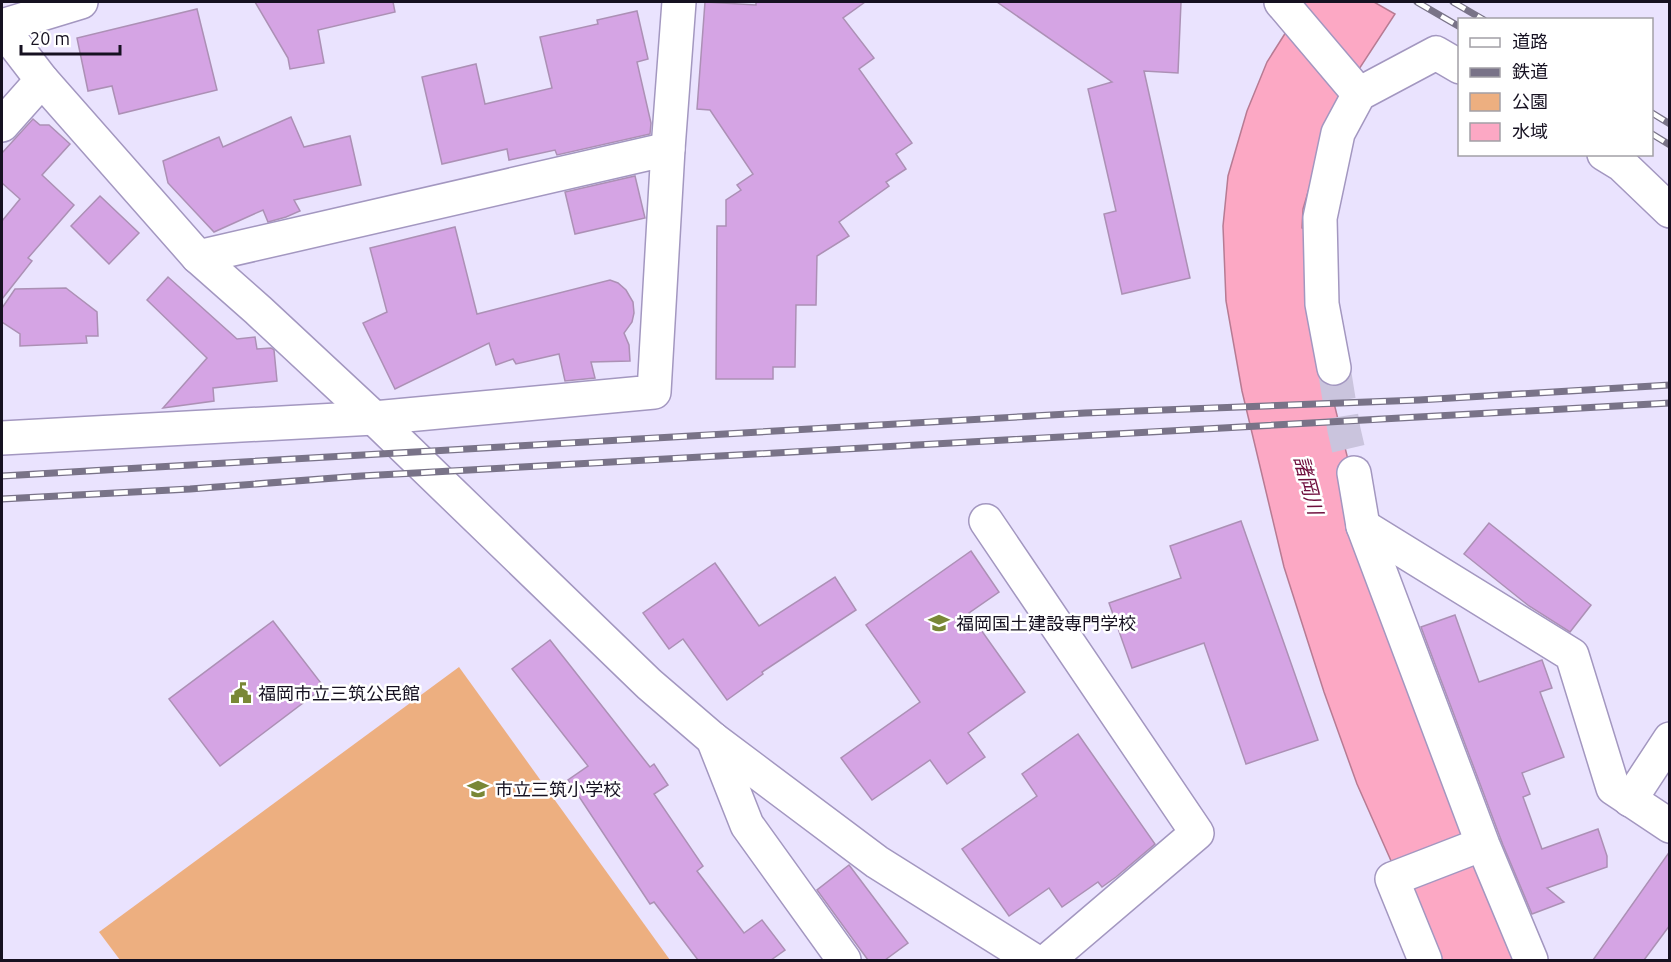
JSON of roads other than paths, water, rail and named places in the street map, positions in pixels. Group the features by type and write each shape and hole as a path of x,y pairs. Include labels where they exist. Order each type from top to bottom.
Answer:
{"street":[{"path":"81,2 2,27 42,80 198,257 374,418 649,684 713,739 877,862 1033,960"},
{"path":"2,438 374,418 654,392 679,2"},
{"path":"1281,2 1359,94"},
{"path":"1334,368 1322,304 1320,219 1338,133 1359,94 1436,53 1458,66"},
{"path":"2,125 42,80"},
{"path":"198,257 668,149"},
{"path":"1607,156 1622,165 1670,211"},
{"path":"1354,473 1363,526 1483,845 1532,960"},
{"path":"986,521 1197,833 1048,960"},
{"path":"1363,526 1572,655 1613,788 1670,826"},
{"path":"713,739 747,825 844,960"},
{"path":"1630,800 1670,740"},
{"path":"1425,960 1392,879 1480,845"}],"water":[{"name":"諸岡川","path":"1305,2 1374,2 1395,14 1342,95 1317,162 1303,209 1302,228 1311,230 1306,290 1379,585 1522,960 1435,960 1357,784 1324,692 1284,567 1242,391 1226,301 1223,226 1228,176 1247,111 1267,62"}],"tunnel":[{"path":"1334,368 1354,473"}],"railway":[{"path":"1417,2 1458,26"},
{"path":"1453,2 1481,18"},
{"path":"1653,114 1670,124"},
{"path":"1653,135 1670,145"},
{"path":"2,476 1085,413 1419,400 1670,385"},
{"path":"2,499 190,489 361,476 1670,403"}],"place":[{"name":"福岡国土建設専門学校","path":"939,623"},
{"name":"福岡市立三筑公民館","path":"241,693"},
{"name":"市立三筑小学校","path":"478,789"}]}
